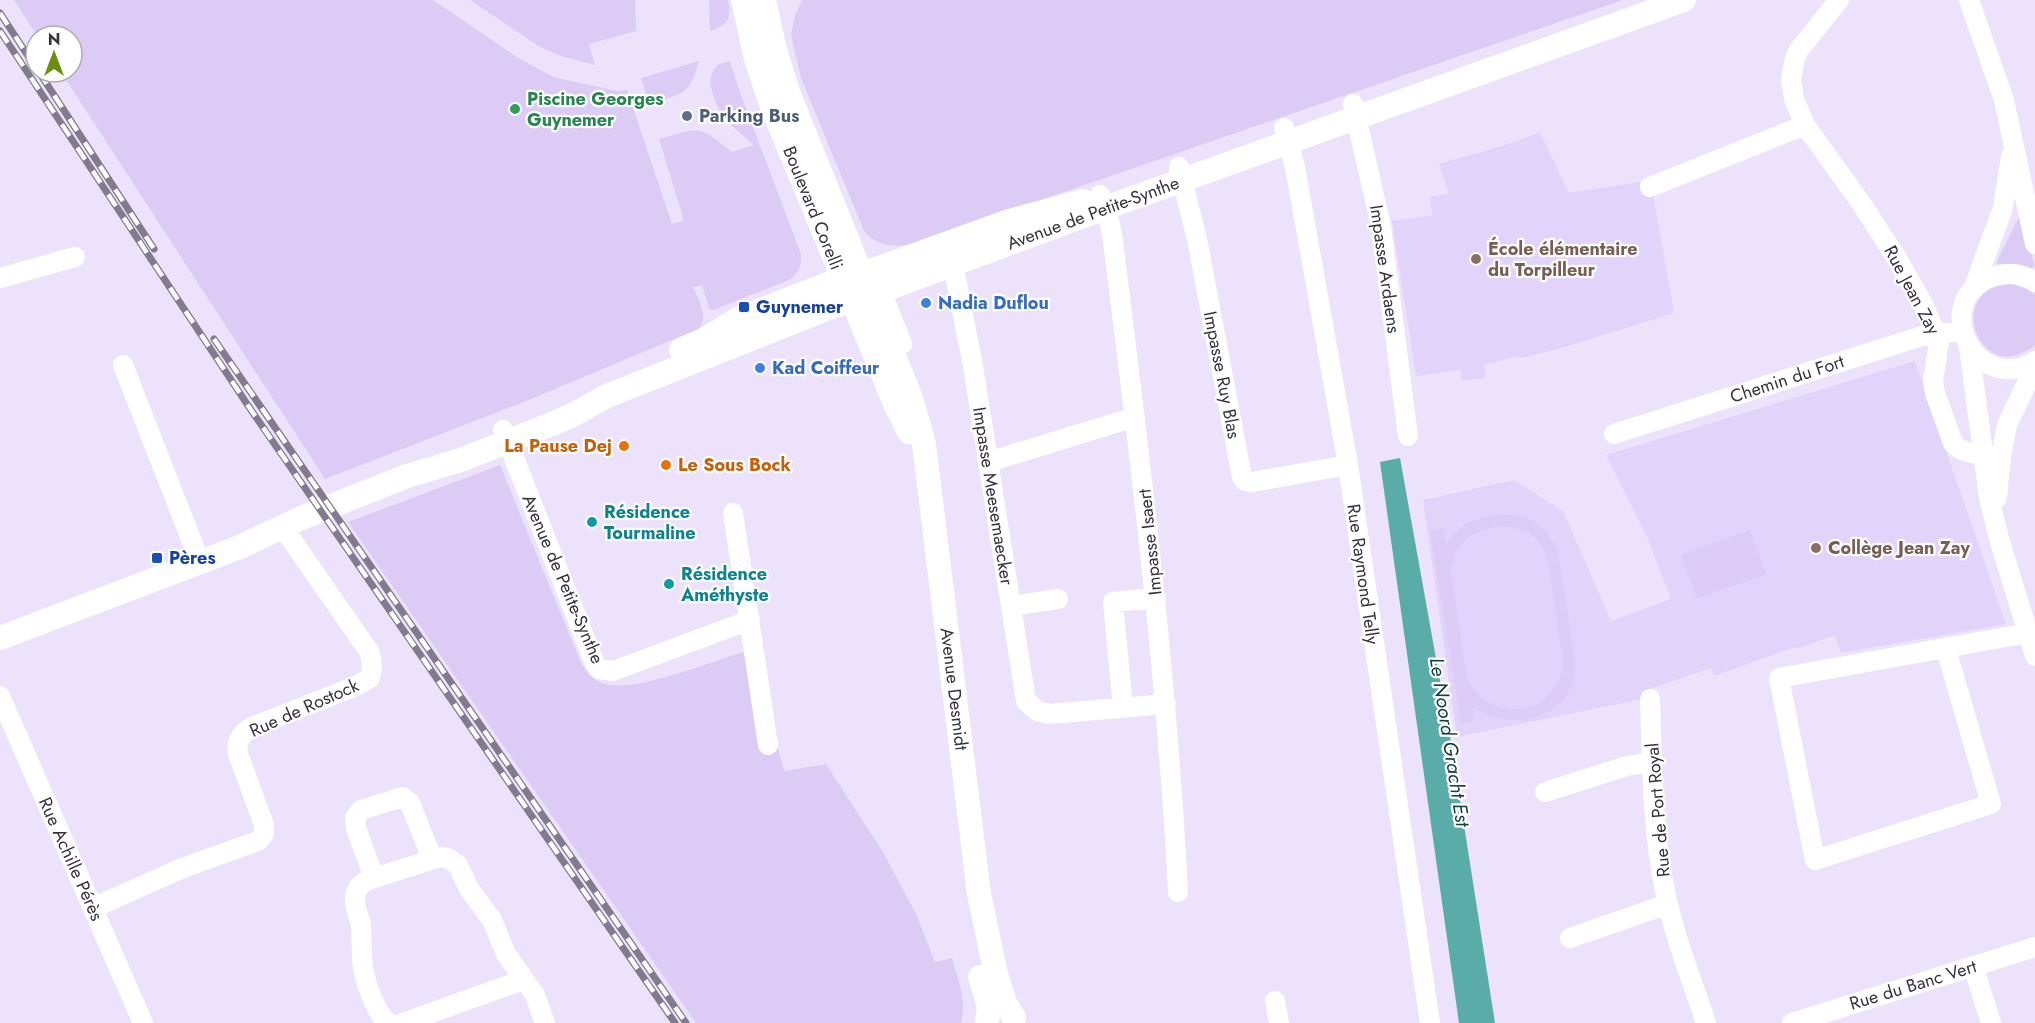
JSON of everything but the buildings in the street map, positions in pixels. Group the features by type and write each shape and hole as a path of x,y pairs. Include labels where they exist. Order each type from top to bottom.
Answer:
{"main road":[{"name":"Boulevard Corelli","path":"743,0 756,59 772,106 861,288"},
{"name":"Boulevard Corelli","path":"764,0 774,46 789,92 861,288"},
{"name":"Avenue de Petite-Synthe","path":"0,638 249,543 282,526 407,476 452,463 505,436 597,382 704,340 738,319 953,264 1102,202 1648,0"},
{"name":"Avenue de Petite-Synthe","path":"1355,110 1684,0"},
{"name":"Avenue de Petite-Synthe","path":"861,288 1006,222 1102,202"},
{"name":"Avenue Desmidt","path":"861,288 915,409 927,459 928,485 980,894 996,974 1005,1003 1017,1021"},
{"name":"Avenue Desmidt","path":"861,288 898,412 915,445 928,485"},
{"name":"Avenue Desmidt","path":"980,894 976,953 988,1002 986,1022"},
{"path":"986,1022 1002,1015 1017,1021"}],"street":[{"name":"Rue Jean Zay","path":"1839,0 1802,45 1794,62 1792,87 1796,105 1805,124 1898,260 1918,294 1937,334 1939,347 1933,381 1953,443 1966,452 1983,454"},
{"path":"1970,0 1995,72 2035,244"},
{"name":"Impasse Ardaens","path":"1355,110 1381,226 1408,436"},
{"path":"1650,187 1805,124"},
{"name":"Rue Raymond Telly","path":"1286,135 1305,221 1348,465 1430,1023"},
{"path":"1946,649 1991,804 1815,860 1779,678 1946,649 2032,642 1989,498 1975,380 1966,339 1963,309 1973,290 2005,201 2012,138"},
{"name":"Impasse Ruy Blas","path":"1181,173 1197,239 1242,477 1245,482 1252,482 1348,465"},
{"name":"Impasse Isaert","path":"1102,202 1113,241 1156,598 1166,704 1178,892"},
{"path":"0,278 75,258"},
{"name":"Impasse Meesemaecker","path":"953,264 973,366 1024,696 1033,708 1049,714 1123,708"},
{"path":"1973,290 1985,280 1998,275 2013,274 2034,281"},
{"name":"Chemin du Fort","path":"1614,434 1908,340 1937,334 1966,339"},
{"path":"1966,339 1982,360 1998,368 2016,368 2035,361"},
{"path":"123,365 200,562"},
{"path":"1998,534 1997,491 2005,433 2035,366"},
{"path":"987,462 1135,417"},
{"name":"Avenue de Petite-Synthe","path":"505,436 595,664 599,669 613,670 750,620"},
{"path":"733,513 768,746"},
{"name":"Rue de Rostock","path":"93,908 180,869 258,841 265,828 238,754 237,747 240,738 252,727 356,686 370,678 372,663 368,650 282,526"},
{"path":"1156,598 1113,602 1123,708 1166,704"},
{"path":"1011,606 1058,599"},
{"name":"Rue Achille Pérès","path":"0,696 142,1023"},
{"name":"Rue de Port Royal","path":"1650,699 1655,827 1668,904 1706,1023"},
{"path":"1545,792 1627,766 1652,762"},
{"path":"374,878 356,828 356,818 361,810 393,799 403,797 410,803 432,859"},
{"path":"388,1023 377,1010 363,970 360,923 355,904 358,887 374,878 432,859 447,858 458,865 468,887 492,920 506,954 535,995 545,1023"},
{"path":"1570,938 1668,904"},
{"name":"Rue du Banc Vert","path":"1792,1023 2035,947"},
{"path":"1973,966 1991,1023"},
{"path":"403,1023 524,980"},
{"path":"1275,1001 1279,1023"}],"shaded area":[{"path":"14,0 433,0 517,57 553,77 617,91 627,90 672,224 683,221 682,214 659,139 683,132 698,131 712,137 732,152 754,145 724,116 712,91 713,71 717,65 730,61 801,254 800,266 789,280 713,310 709,309 702,285 693,287 703,314 703,320 698,329 531,399 325,479 69,84 84,84 84,24 29,24"},
{"path":"470,0 635,0 636,31 589,44 595,65 564,57 540,47"},
{"path":"709,0 728,0 729,12 725,23 710,31"},
{"path":"802,0 1623,0 910,245 897,246 879,242 864,231 801,78 791,35 795,16"},
{"path":"699,61 692,81 683,92 649,103 641,78"},
{"name":"École élémentaire du Torpilleur","path":"1540,132 1569,193 1640,182 1642,195 1653,193 1674,313 1565,347 1484,365 1486,378 1462,381 1460,370 1416,376 1392,221 1433,215 1429,197 1449,193 1439,164 1509,144"},
{"path":"2022,215 2034,265 2031,269 1997,264"},
{"path":"2012,284 2027,289 2035,295 2035,345 2015,355 1998,355 1985,346 1976,332 1974,316 1978,301 1991,289"},
{"name":"Collège Jean Zay","path":"1915,361 2006,624 1841,653 1835,635 1714,676 1711,668 1641,692 1642,699 1457,737 1423,500 1514,480 1563,511 1611,621 1671,599 1647,537 1606,455"},
{"path":"500,465 581,663 588,673 601,683 620,685 659,679 759,647 776,749 778,748 784,771 826,764 884,854 916,914 935,962 952,958 962,998 961,1023 696,1023 348,522"},
{"path":"1493,515 1524,517 1535,522 1546,532 1557,549 1575,659 1574,677 1563,699 1553,709 1540,715 1513,720 1485,714 1473,707 1474,721 1461,723 1430,531 1443,528 1446,544 1464,525","holes":["1501,526 1531,534 1540,544 1548,560 1563,662 1559,680 1550,694 1537,704 1522,708 1507,709 1491,704 1478,694 1467,679 1451,570 1456,552 1467,539 1483,530"]},
{"path":"1750,530 1766,574 1697,599 1681,555"}],"water":[{"name":"Le Noord Gracht Est","path":"1400,458 1451,742 1495,1023 1459,1023 1380,462"}],"railway":[{"path":"0,13 24,50"},
{"path":"0,31 251,410 675,1023"},
{"path":"47,84 154,249"},
{"path":"214,339 686,1023"}],"place":[{"name":"Piscine Georges Guynemer","path":"515,109"},
{"name":"Parking Bus","path":"687,116"},
{"name":"École élémentaire du Torpilleur","path":"1476,259"},
{"name":"Nadia Duflou","path":"926,303"},
{"name":"Guynemer","path":"744,307"},
{"name":"Kad Coiffeur","path":"760,368"},
{"name":"La Pause Dej","path":"624,446"},
{"name":"Le Sous Bock","path":"666,465"},
{"name":"Résidence Tourmaline","path":"592,522"},
{"name":"Collège Jean Zay","path":"1816,548"},
{"name":"Pères","path":"157,558"},
{"name":"Résidence Améthyste","path":"669,584"}]}
